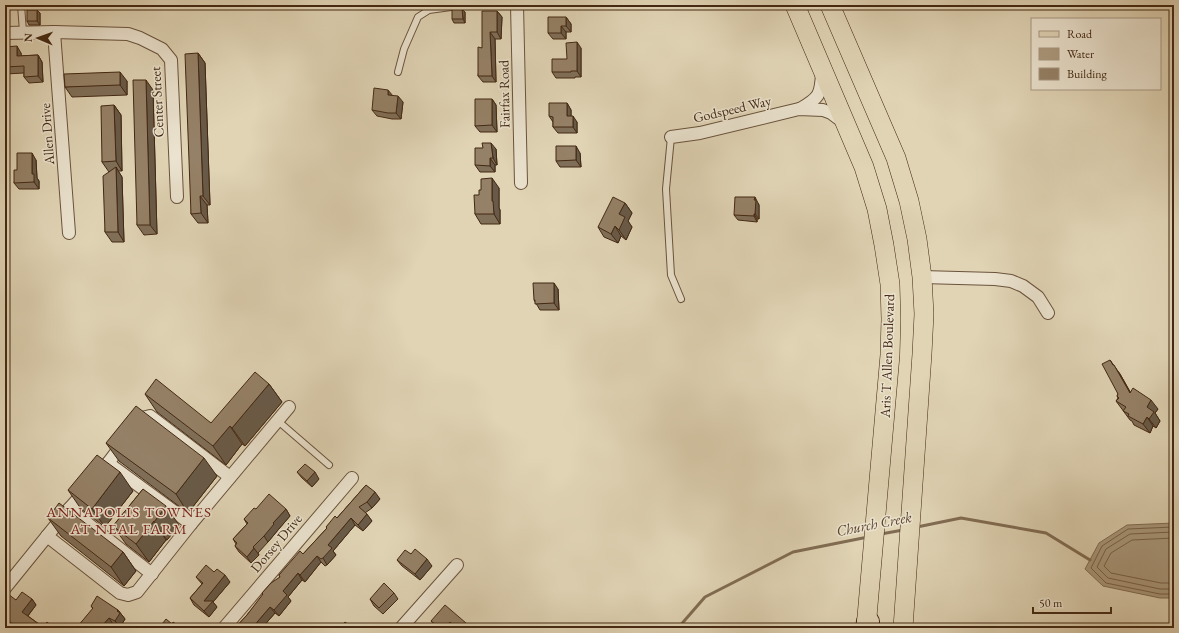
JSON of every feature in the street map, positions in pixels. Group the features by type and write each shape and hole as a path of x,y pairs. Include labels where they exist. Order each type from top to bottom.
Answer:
{"main road":[{"name":"Aris T Allen Boulevard","path":"795,5 864,167 877,209 890,284 890,355 867,622"},
{"path":"830,5 896,158 911,208 922,277 924,314 922,354 902,628"}],"street":[{"name":"Fairfax Road","path":"517,5 521,183"},
{"name":"Center Street","path":"5,33 54,32 128,34 140,38 162,50 171,60 177,197"},
{"name":"Allen Drive","path":"54,32 69,233"},
{"name":"Godspeed Way","path":"671,137 700,132 799,109 814,101 817,96 821,87 822,68"},
{"name":"Godspeed Way","path":"799,109 825,111 831,113 846,124"},
{"path":"922,277 994,279 1010,282 1023,286 1038,297 1048,313"},
{"path":"47,536 120,593 128,595 137,592 191,524 289,407"},
{"path":"5,588 69,509 88,489 142,418 150,416 230,477"},
{"path":"108,463 191,524"},
{"name":"Dorsey Drive","path":"224,628 352,478"},
{"path":"69,509 152,574"},
{"path":"401,628 457,565"}],"lane":[{"path":"22,5 23,32"},
{"path":"398,72 404,49 418,16 429,10 458,6 488,5"},
{"path":"671,137 666,189 669,244 671,275 681,300"},
{"path":"278,421 329,465"}],"water":[{"path":"1174,523 1174,598 1160,598 1103,586 1085,569 1099,543 1127,525"}],"building":[{"path":"452,9 462,9 463,19 452,19"},
{"path":"27,10 37,10 37,21 27,21"},
{"path":"482,11 497,11 497,32 490,32 492,76 478,76 478,47 482,48"},
{"path":"548,17 566,17 566,26 561,26 561,33 548,33"},
{"path":"577,42 577,71 552,72 552,59 567,59 566,43"},
{"path":"17,46 17,56 38,55 38,76 24,77 24,66 5,67 5,47"},
{"path":"198,53 203,196 200,196 201,213 191,214 185,54"},
{"path":"120,72 120,85 65,87 64,74"},
{"path":"133,80 146,80 150,225 137,225"},
{"path":"374,88 388,90 388,95 398,96 396,113 372,110"},
{"path":"475,99 492,99 492,125 475,126"},
{"path":"549,103 567,103 567,116 573,116 573,127 553,127 553,117 549,116"},
{"path":"114,105 116,161 102,162 101,106"},
{"path":"482,143 491,143 493,158 490,158 490,166 475,165 475,148 483,148"},
{"path":"556,146 576,146 576,160 556,161"},
{"path":"17,153 32,153 32,174 34,174 34,182 14,183 14,170 17,170"},
{"path":"116,167 118,232 105,232 103,176"},
{"path":"492,178 492,201 494,214 475,214 474,195 479,195 479,190 481,190 481,179"},
{"path":"613,197 625,203 619,214 625,217 619,230 615,226 611,234 598,227"},
{"path":"735,197 755,197 754,216 734,215"},
{"path":"533,283 554,283 554,303 535,304"},
{"path":"1110,360 1130,393 1133,388 1151,400 1147,407 1154,412 1149,419 1147,417 1143,424 1128,416 1129,414 1123,411 1126,407 1116,401 1119,398 1117,396 1118,394 1102,364"},
{"path":"255,372 269,384 232,428 230,426 213,446 145,394 156,379 211,423"},
{"path":"136,406 204,458 176,494 106,443"},
{"path":"97,455 120,472 92,509 68,490"},
{"path":"305,464 315,472 307,481 297,472"},
{"path":"366,485 375,492 367,502 359,507 367,514 358,525 351,518 328,545 332,548 323,558 321,559 317,556 300,575 298,573 283,591 287,595 274,610 270,607 252,628 235,628 247,615 263,594 262,593 271,583 280,577 279,575 300,551 303,554 327,528 326,527 335,516 337,518"},
{"path":"143,489 166,506 136,544 113,526"},
{"path":"269,494 286,509 253,547 254,548 247,557 235,546 237,543 233,539 248,523 244,519 254,508 256,509"},
{"path":"59,503 123,552 111,567 48,518"},
{"path":"415,549 427,559 415,574 397,560 405,550 411,554"},
{"path":"206,565 214,572 217,569 225,575 204,601 213,601 204,611 190,598 203,583 196,577"},
{"path":"384,583 394,593 379,608 370,599"},
{"path":"22,592 32,599 22,612 43,627 47,622 54,628 26,628 23,626 22,628 18,628 5,618 5,598 8,594 16,600"},
{"path":"97,596 118,610 117,611 120,613 115,621 109,618 100,628 80,628 78,626 93,608 91,606"},
{"path":"445,605 466,623 461,628 457,628 450,622 445,628 440,628 431,621"},
{"path":"166,619 172,624 173,622 180,627 159,628"},
{"path":"345,622 353,628 340,628"}],"waterway":[{"name":"Church Creek","path":"917,527 961,518 1046,533 1090,560"},
{"name":"Church Creek","path":"881,534 903,530"},
{"name":"Church Creek","path":"678,628 705,597 793,552 868,537"}],"district":[{"name":"ANNAPOLIS TOWNES AT NEAL FARM","path":"129,520"}]}
